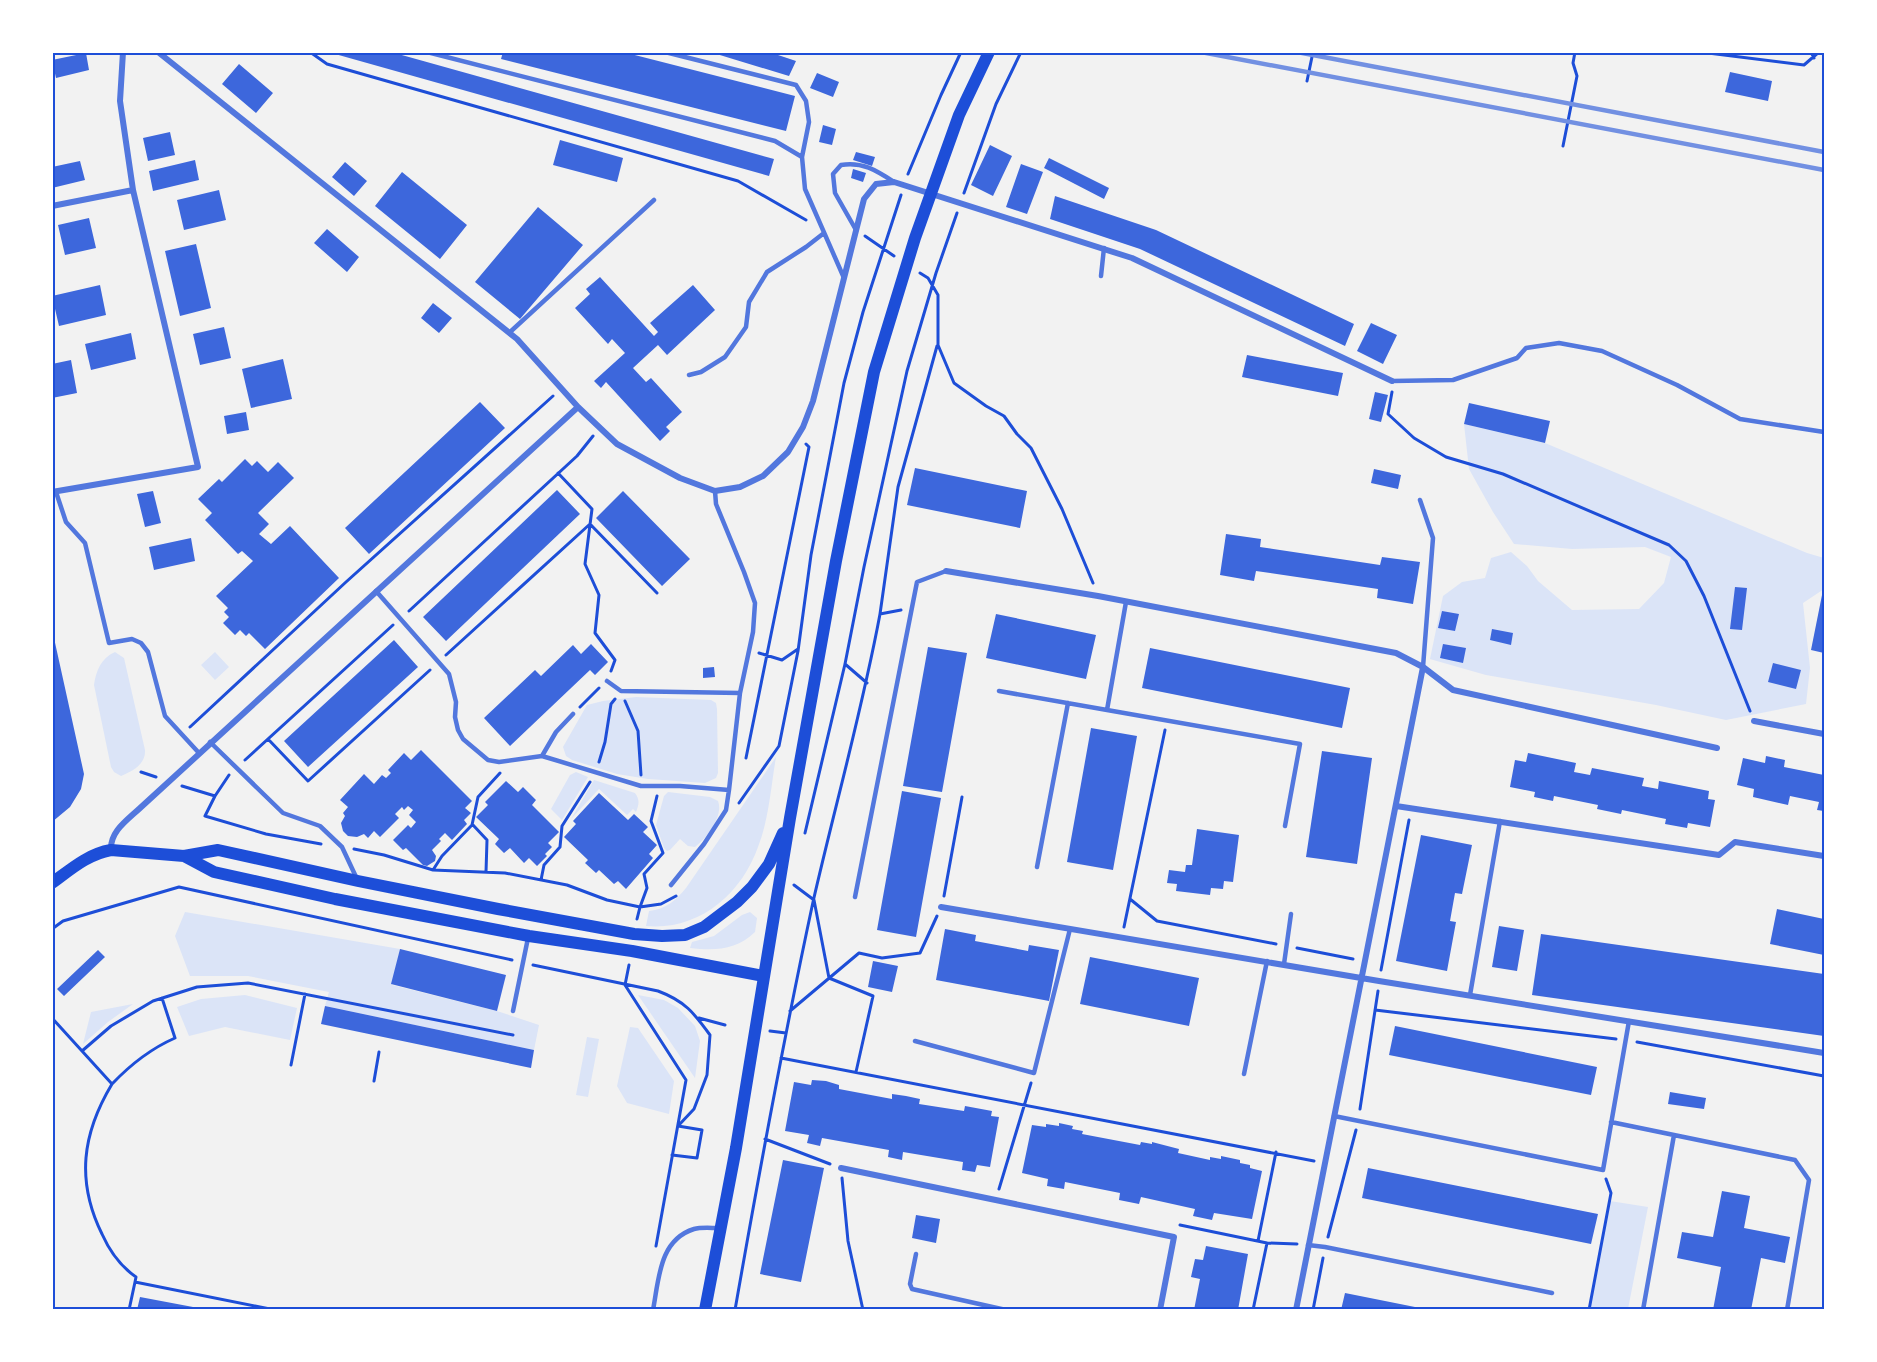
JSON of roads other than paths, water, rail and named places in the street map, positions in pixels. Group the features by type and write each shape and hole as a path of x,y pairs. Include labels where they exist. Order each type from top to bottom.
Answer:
{"main road":[{"path":"705,1310 836,561 877,361 915,238 959,115 989,52"},
{"path":"52,883 91,855 111,850 184,856 218,850 358,882 634,934 685,935 704,927 737,902 752,887 769,864 790,818"},
{"path":"184,856 214,872 335,899 529,936 632,951 764,976"}],"street":[{"path":"54,492 198,467 133,190 120,101 123,52"},
{"path":"158,52 509,333 578,407 618,444 680,478 715,491 741,487 763,476 788,452 798,435 813,401 864,199 876,184 894,182 1132,258 1392,381"},
{"path":"52,206 133,190"},
{"path":"111,850 110,842 113,834 210,742 578,407"},
{"path":"946,571 1098,596 1396,653 1424,667 1453,690 1717,748"},
{"path":"1296,1310 1424,667"},
{"path":"1754,721 1824,734"},
{"path":"1396,806 1719,855 1735,842 1824,856"},
{"path":"941,908 1824,1053"},
{"path":"840,1168 1174,1237 1160,1310"}],"lane":[{"path":"427,52 775,141 802,157"},
{"path":"665,52 796,85 806,101 809,123 802,157 805,189 844,278"},
{"path":"856,230 835,193 833,174 841,165 851,163 870,167 894,182"},
{"path":"509,333 654,200"},
{"path":"689,375 701,372 725,357 746,327 749,302 767,272 806,247 823,231"},
{"path":"1101,276 1104,248"},
{"path":"1392,381 1453,380 1517,358 1526,348 1559,343 1602,351 1677,385 1740,419 1824,432"},
{"path":"671,885 704,844 726,810 740,693 753,632 755,603 716,504 715,491"},
{"path":"54,492 66,522 85,543 109,643 132,639 141,643 148,652 165,716 199,753"},
{"path":"1420,500 1433,538 1424,667"},
{"path":"855,897 917,582 946,571"},
{"path":"376,591 449,675 456,702 455,717 458,730 464,739 488,760 499,762 542,756 595,774 641,786 729,790"},
{"path":"1107,710 1126,602"},
{"path":"607,681 621,691 740,693"},
{"path":"999,691 1300,744 1285,826"},
{"path":"1037,867 1068,703"},
{"path":"542,756 556,732 573,714"},
{"path":"210,742 283,813 320,826 342,847 358,882"},
{"path":"1470,995 1500,821"},
{"path":"1284,964 1291,914"},
{"path":"915,1041 1034,1073 1070,929"},
{"path":"513,1011 529,936"},
{"path":"1244,1074 1267,961"},
{"path":"1334,1116 1603,1170 1629,1021"},
{"path":"1611,1122 1795,1160 1809,1180 1786,1310"},
{"path":"1643,1310 1674,1135"},
{"path":"653,1310 663,1259 674,1240 695,1228 721,1228"},
{"path":"1308,1245 1325,1246 1552,1293"},
{"path":"916,1254 910,1284 912,1289 1006,1310"}],"railway":[{"path":"1201,52 1824,170"},
{"path":"1297,52 1824,152"}]}
